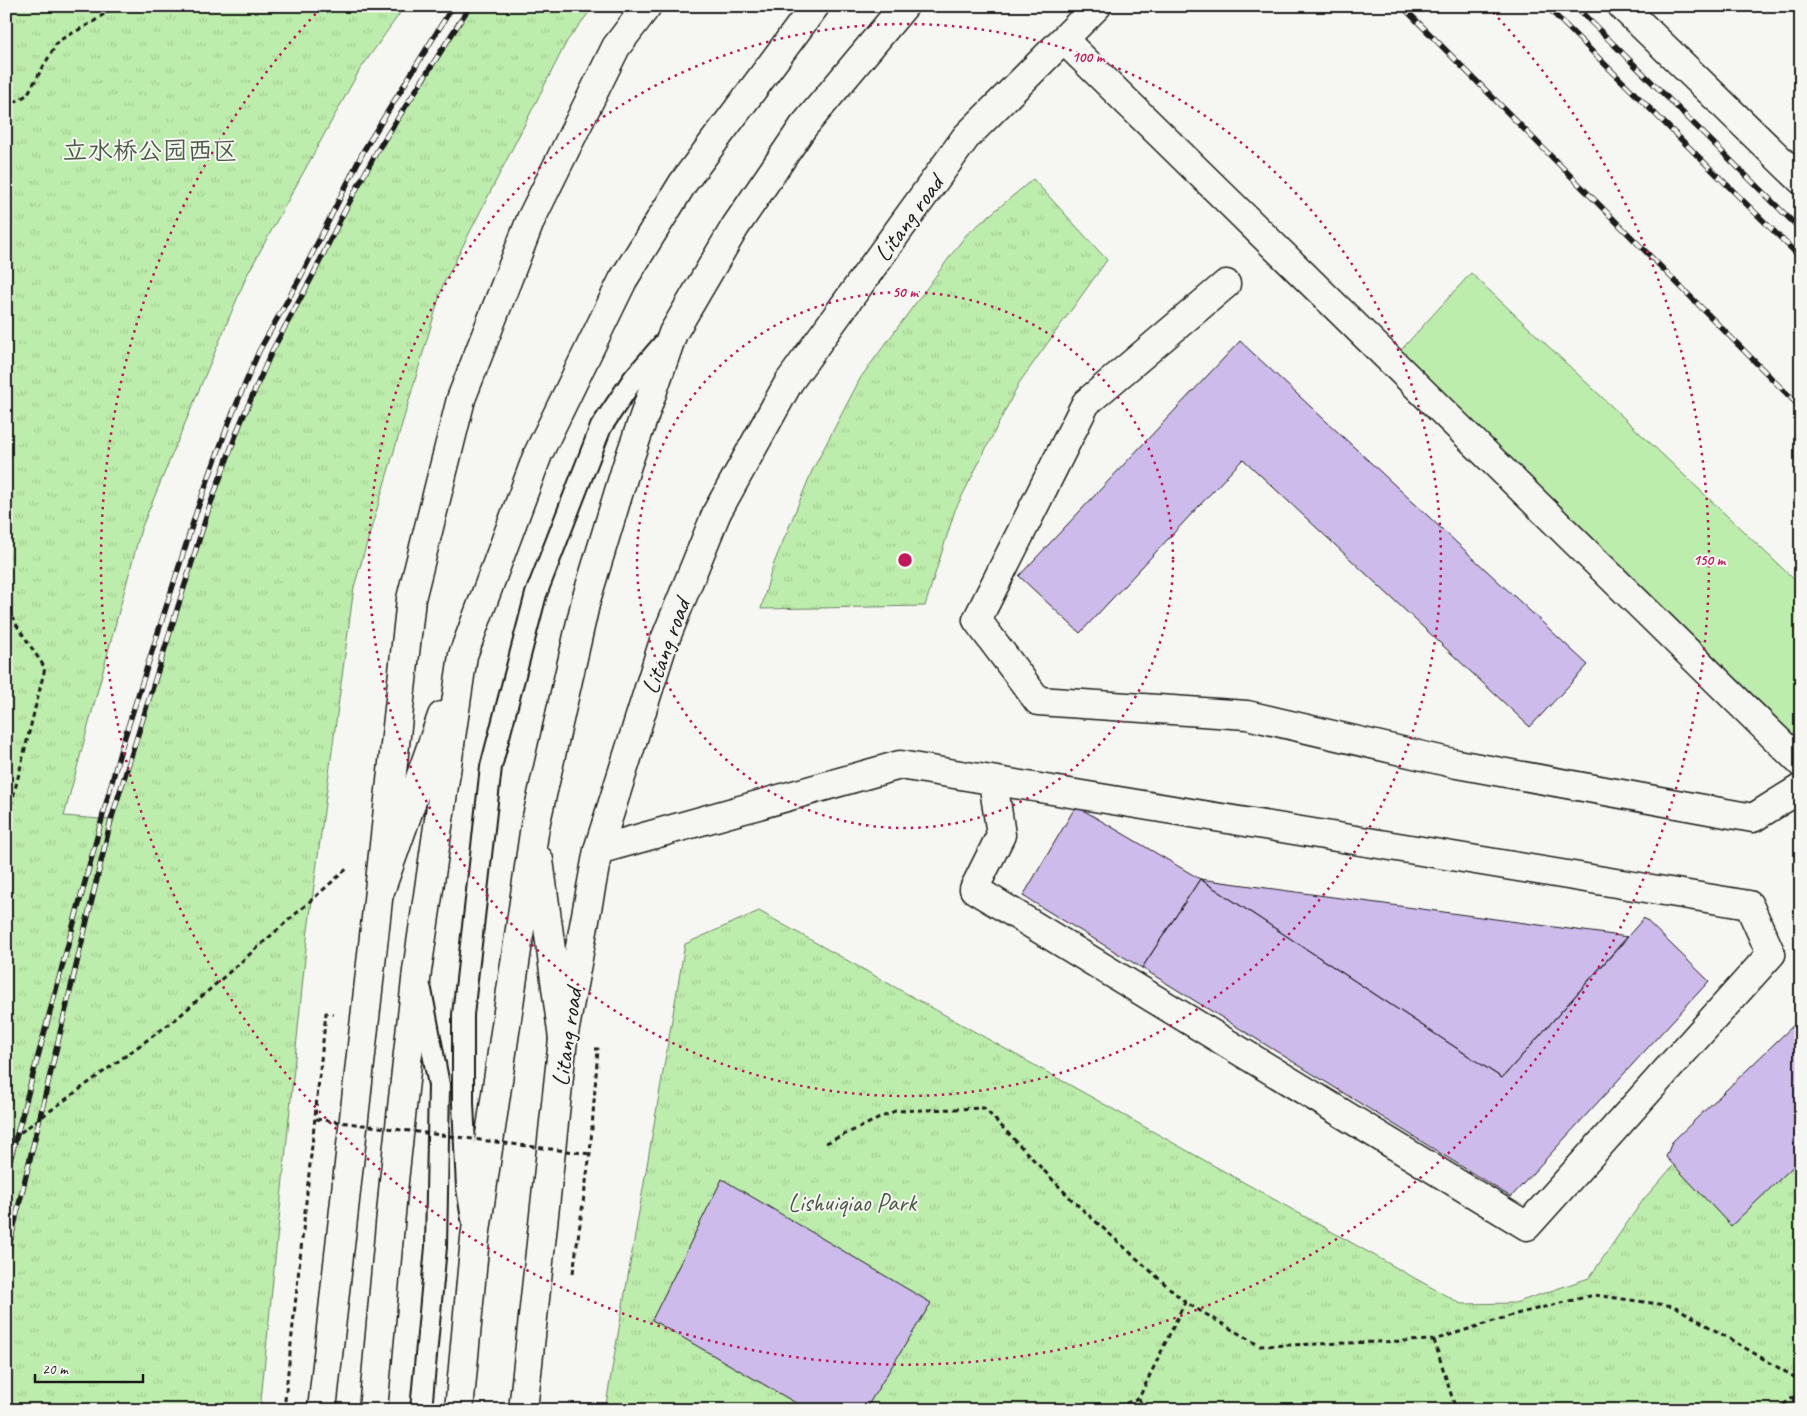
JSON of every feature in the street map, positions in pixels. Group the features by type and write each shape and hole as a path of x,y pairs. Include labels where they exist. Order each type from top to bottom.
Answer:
{"street":[{"path":"322,1410 411,599 461,399 531,219 616,47 647,6"},
{"path":"379,894 463,655 538,454 623,280 682,183 815,6"},
{"path":"459,1410 475,1238 535,826 586,600 627,465 673,333 736,227 803,127 904,6"},
{"name":"Litang road","path":"523,1410 563,1039 598,850 662,646 717,512 788,382 966,137 1097,6"},
{"path":"1622,6 1801,180"},
{"path":"1064,40 1801,763"},
{"path":"1226,284 1086,403 977,620 1038,701 1247,715 1457,764 1753,818 1801,788"},
{"path":"373,1410 394,1181 417,971 463,655"},
{"path":"598,850 900,765 993,780 1749,905 1771,954 1527,1226 974,889 1001,835 993,780"},
{"path":"535,826 563,1039"}],"lane":[{"path":"475,1238 468,1188 463,1103 463,1016 491,767 536,594 601,427 634,378 673,333"},
{"path":"417,971 439,1085 436,1247 421,1410"}],"path":[{"path":"6,107 27,95 58,41 93,22 115,6"},
{"path":"6,609 45,668 6,826"},
{"path":"6,1143 176,1019 386,835"},
{"path":"284,1410 326,1013"},
{"path":"316,1119 590,1154 598,1049"},
{"path":"826,1142 894,1111 984,1108 1073,1201 1185,1302 1260,1346 1434,1340 1516,1314 1594,1294 1674,1306 1801,1381"},
{"path":"1109,1410 1139,1398 1185,1302"},
{"path":"1434,1340 1456,1410"},
{"path":"1776,1410 1801,1392"},
{"path":"1139,1398 1143,1410"}],"green space":[{"name":"立水桥公园西区","path":"6,6 405,6 359,71 247,275 141,529 64,816 111,820 209,508 240,424 272,351 377,151 470,6 594,6 567,41 443,285 354,587 307,938 260,1410 6,1410"},
{"path":"1033,179 1107,260 1019,383 955,510 925,606 761,609 772,568 812,471 861,377 966,235"},
{"path":"1471,273 1801,586 1801,753 1401,350"},
{"name":"Lishuiqiao Park","path":"759,911 1461,1304 1515,1303 1589,1278 1643,1200 1801,1021 1801,1410 605,1410 685,944"}],"building":[{"path":"1240,341 1588,665 1530,727 1243,459 1080,633 1019,576"},
{"path":"1076,806 1200,879 1142,968 1023,896"},
{"path":"1200,879 1502,1078 1644,918 1709,981 1511,1197 1142,968"},
{"path":"1200,879 1628,937 1502,1078"},
{"path":"1801,1018 1801,1159 1731,1226 1666,1157 1672,1142"},
{"path":"722,1179 931,1303 865,1410 808,1410 652,1320"}],"railway":[{"path":"6,1175 120,752 197,510 229,422 259,351 300,278 364,150 453,6"},
{"path":"6,1259 111,820 209,508 240,424 272,351 377,151 470,6"},
{"path":"1402,6 1801,408"},
{"path":"1546,6 1801,258"},
{"path":"1575,6 1801,230"}]}
